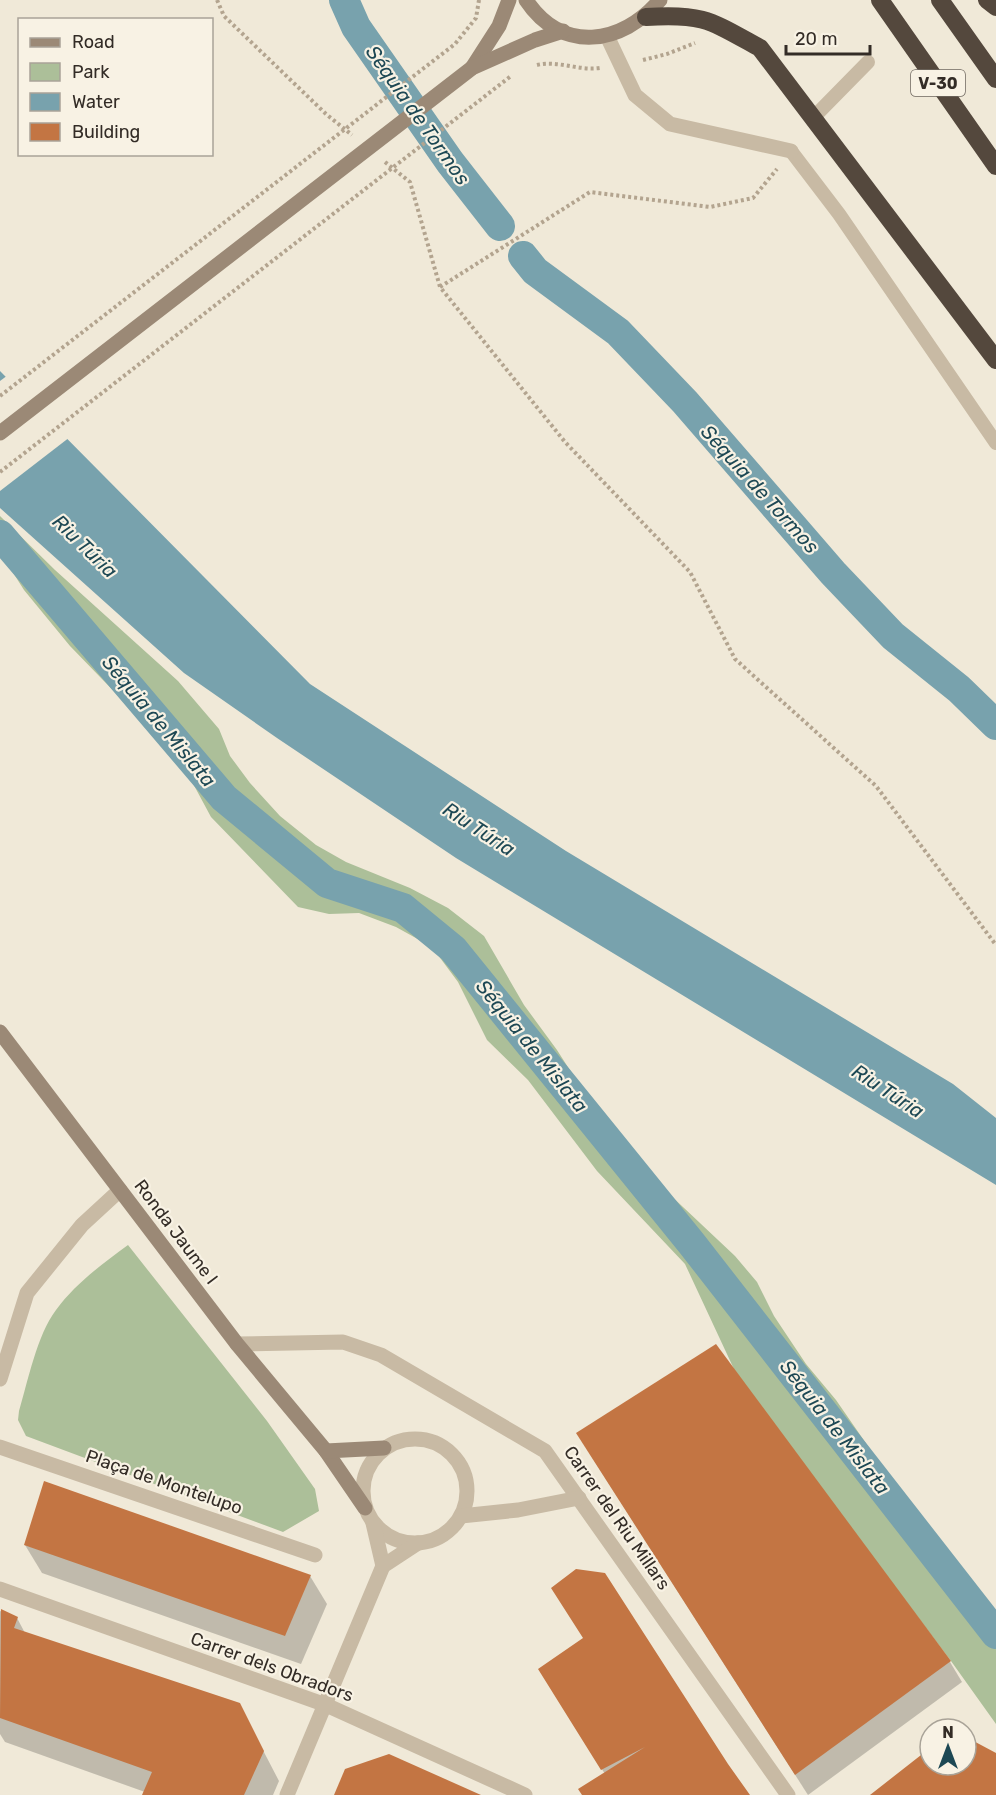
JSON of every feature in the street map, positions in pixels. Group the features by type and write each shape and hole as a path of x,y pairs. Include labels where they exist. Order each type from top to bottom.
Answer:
{"highway":[{"name":"V-30","path":"880,0 996,166"},
{"name":"V-30","path":"940,0 996,79"},
{"path":"987,0 996,7"},
{"path":"646,17 682,14 710,20 760,48 996,360"}],"main road":[{"path":"472,68 499,26 509,0"},
{"path":"526,0 543,20 563,32 584,37 607,36 628,29 646,17 660,0"},
{"path":"0,433 472,68 536,40 563,32"},
{"name":"Ronda Jaume I","path":"0,1032 237,1344 326,1451 365,1508"},
{"path":"326,1451 384,1448"}],"street":[{"path":"607,36 635,95 670,124 791,150"},
{"path":"0,1378 27,1293 82,1225 120,1190"},
{"name":"Carrer del Riu Millars","path":"237,1344 343,1342 381,1355 545,1450 788,1795"},
{"path":"373,1523 386,1534 401,1541 418,1543 435,1539 450,1530 461,1516 467,1499 467,1482 461,1465 450,1451 435,1442 417,1438 399,1440 384,1448 372,1459 364,1475 362,1491 365,1508 373,1523 383,1566"},
{"name":"Plaça de Montelupo","path":"0,1447 315,1555"},
{"path":"461,1516 518,1510 579,1498"},
{"path":"287,1795 383,1566 418,1543"},
{"name":"Carrer dels Obradors","path":"0,1589 326,1706 525,1795"}],"lane":[{"path":"813,118 868,62"},
{"path":"791,150 839,214 996,443"}],"path":[{"path":"217,0 224,16 326,114 354,136"},
{"path":"0,396 455,44 476,18 479,0"},
{"path":"0,472 490,91"},
{"path":"440,287 590,192 710,207 753,198 791,150"},
{"path":"382,159 410,182 440,287 565,442 690,572 735,659 876,786 996,945"}],"green space":[{"path":"0,516 55,570 178,681 219,729 230,756 250,783 280,816 316,845 346,862 410,888 448,908 484,936 524,1005 557,1050 587,1097 624,1145 666,1191 735,1256 757,1282 774,1316 806,1364 836,1400 881,1465 955,1563 996,1633 996,1724 740,1382 685,1264 597,1171 528,1080 487,1040 458,982 432,947 396,927 359,913 329,914 298,907 211,817 190,778 164,743 70,646 24,590 0,552"},
{"path":"128,1245 267,1421 315,1489 319,1511 283,1532 26,1436 18,1420 19,1411 34,1359 49,1320 80,1283"}],"water":[{"name":"Riu Túria","path":"0,371 310,684 566,851 953,1084 996,1118 996,1185 456,858 184,673 0,508"}],"pier":[{"path":"8,375 70,437 0,491 0,381"}],"building":[{"path":"716,1344 951,1661 795,1775 576,1433"},
{"path":"44,1481 311,1575 285,1636 24,1545"},
{"path":"576,1569 605,1573 750,1795 582,1795 578,1789 645,1747 601,1770 538,1669 583,1638 551,1588"},
{"path":"1,1609 18,1617 14,1628 240,1703 264,1751 244,1795 142,1795 152,1772 0,1718"},
{"path":"978,1743 996,1753 996,1795 870,1795 918,1757 918,1777 978,1777"},
{"path":"389,1754 481,1795 334,1795 345,1769"}],"waterway":[{"name":"Séquia de Tormos","path":"344,0 356,27 450,162 500,226"},
{"name":"Séquia de Tormos","path":"523,256 535,271 618,332 685,402 833,573 893,636 959,689 996,725"},
{"name":"Séquia de Mislata","path":"0,535 224,798 327,883 403,908 453,949 692,1244 996,1634"}]}
